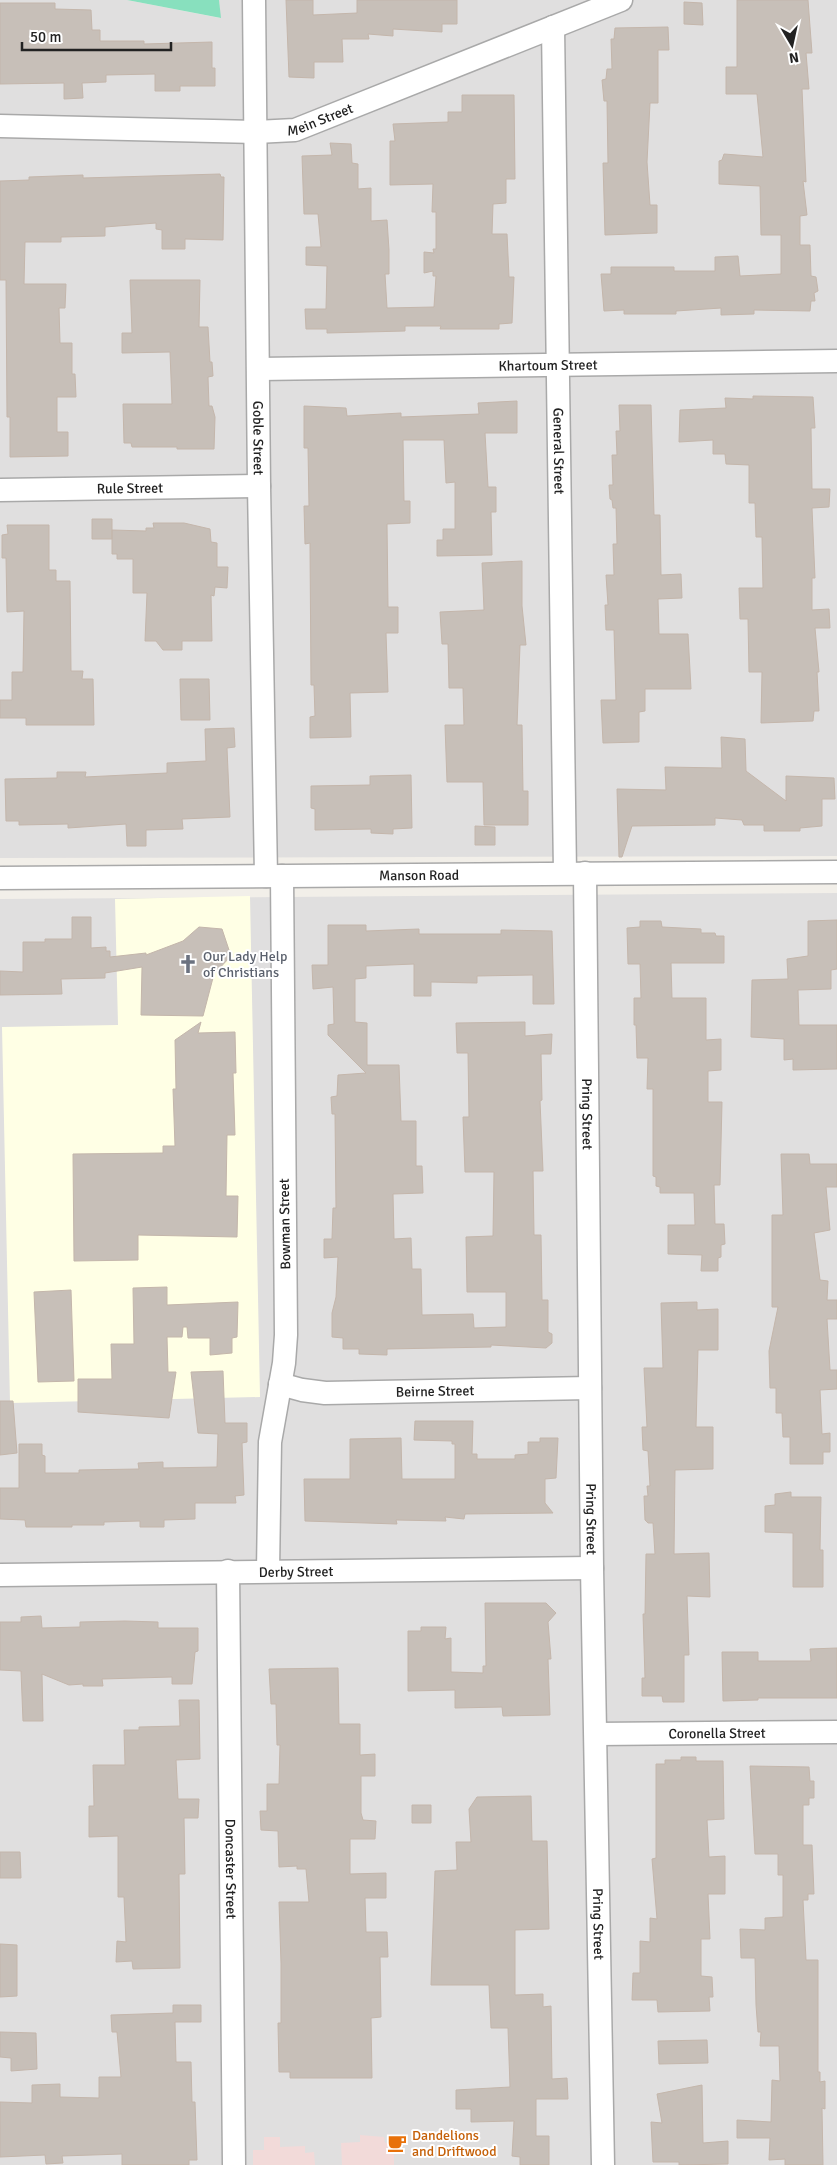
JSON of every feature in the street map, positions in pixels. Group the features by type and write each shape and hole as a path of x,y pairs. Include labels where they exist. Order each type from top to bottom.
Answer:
{"street":[{"name":"Goble Street","path":"254,0 259,486 274,876"},
{"name":"Mein Street","path":"0,126 256,132 295,130 311,126 621,0"},
{"name":"General Street","path":"553,27 559,365 575,873"},
{"name":"Khartoum Street","path":"259,369 837,361"},
{"name":"Rule Street","path":"0,490 259,486"},
{"name":"Manson Road","path":"0,878 837,872"},
{"name":"Pring Street","path":"575,873 590,1388 602,2165"},
{"name":"Bowman Street","path":"268,1571 270,1442 286,1335 274,876"},
{"name":"Beirne Street","path":"280,1384 325,1392 590,1388"},
{"name":"Derby Street","path":"0,1575 592,1568"},
{"name":"Doncaster Street","path":"228,1571 234,2165"},
{"name":"Coronella Street","path":"596,1734 837,1732"}],"shaded area":[{"path":"0,0 127,0 220,18 219,0 837,0 837,856 0,858"},
{"path":"837,893 837,2165 0,2165 0,899"},
{"path":"250,896 260,1397 10,1403 2,1027 118,1025 115,899"},
{"path":"360,2135 384,2137 385,2143 394,2142 394,2165 342,2165 341,2143 360,2142"},
{"path":"264,2137 280,2137 280,2147 305,2146 305,2153 314,2152 315,2165 253,2165 253,2150 264,2150"}],"green space":[{"path":"127,0 219,0 221,18"}],"building":[{"path":"286,0 313,0 313,15 357,13 357,0 457,0 457,24 442,24 442,32 393,29 393,36 368,34 369,39 342,39 343,62 314,62 314,78 289,77"},
{"path":"737,0 808,0 812,53 806,53 809,89 802,89 806,182 803,181 807,215 800,216 800,245 810,245 811,276 816,277 818,291 814,293 815,301 811,301 810,311 754,310 754,314 721,315 721,308 676,311 676,314 624,314 624,310 604,311 601,274 611,274 611,267 674,267 674,271 715,271 715,257 738,256 740,276 781,274 781,235 761,235 760,186 719,184 719,161 722,160 724,154 763,157 757,94 726,94 726,67 737,67"},
{"path":"684,2 702,3 703,25 684,24"},
{"path":"0,3 55,3 55,9 91,10 92,30 100,30 100,41 144,41 144,44 212,42 212,68 215,68 215,86 180,86 180,91 155,91 155,74 106,75 106,82 82,83 83,98 64,99 64,83 0,84"},
{"path":"668,27 669,50 658,50 658,103 650,103 647,162 650,205 657,205 657,233 605,235 603,163 608,163 607,101 604,101 602,80 606,79 607,69 612,69 611,39 614,39 615,28"},
{"path":"462,95 514,95 515,179 506,179 506,203 493,204 492,234 507,234 509,277 514,277 512,323 499,324 499,329 440,329 441,326 405,326 405,331 327,333 327,329 306,329 305,309 326,309 327,266 306,265 306,247 321,247 318,214 304,214 302,156 332,155 330,143 351,144 352,163 358,164 358,189 371,188 371,221 387,220 389,274 385,274 387,308 434,307 436,276 433,276 433,271 424,273 424,252 434,253 433,249 436,249 436,212 432,212 433,184 390,185 390,141 395,141 393,124 448,122 448,112 462,112"},
{"path":"220,174 221,177 224,177 223,240 185,239 185,249 162,249 162,230 156,229 156,223 105,227 105,236 61,237 61,242 25,242 24,284 66,284 65,308 59,308 60,343 72,343 72,374 75,374 76,397 57,397 57,432 68,432 68,456 10,457 10,417 7,417 6,280 0,280 0,181 29,180 29,177 83,175 83,178"},
{"path":"130,280 200,280 199,327 208,327 210,362 212,362 213,376 208,377 209,406 212,406 215,417 214,449 132,447 131,443 124,443 123,404 172,404 170,352 122,353 122,333 132,333"},
{"path":"753,396 813,397 815,428 811,428 812,489 830,489 829,507 812,508 815,578 812,578 812,610 829,609 830,628 815,628 819,672 817,672 819,711 814,711 813,721 761,723 762,672 749,672 748,619 740,619 739,588 763,588 762,537 756,537 755,503 749,503 749,465 726,464 725,454 713,454 713,440 679,442 680,410 726,408 725,398 753,399"},
{"path":"517,401 517,433 485,433 488,487 496,487 496,512 491,512 492,555 437,556 437,540 443,540 443,529 455,529 455,482 446,483 444,440 403,440 404,501 410,501 410,523 387,524 388,607 398,607 398,633 386,633 388,692 350,693 351,737 310,738 310,717 315,716 314,685 311,685 310,543 305,544 304,506 309,506 308,448 304,448 304,406 346,408 347,416 401,413 401,417 479,414 478,403"},
{"path":"619,405 651,405 654,515 660,515 661,575 681,574 682,598 658,599 659,634 688,634 691,689 645,689 645,711 639,712 639,742 603,743 601,700 616,700 614,630 606,630 605,605 608,605 606,575 614,575 613,544 617,544 616,508 613,508 612,500 610,499 609,485 613,485 612,455 617,455 616,431 620,431"},
{"path":"92,519 112,519 112,539 92,539"},
{"path":"153,523 184,523 210,529 211,542 217,543 217,567 228,567 227,588 215,587 214,596 211,595 212,641 182,641 182,650 163,650 156,641 145,641 147,593 133,593 133,559 117,559 117,554 112,554 112,530 146,531 146,528 154,528"},
{"path":"7,525 49,525 49,570 56,570 56,581 70,581 71,671 83,671 82,679 93,679 94,725 26,725 26,718 0,718 0,700 12,700 12,672 23,672 24,611 7,612 6,558 2,558 2,535 8,534"},
{"path":"522,561 522,606 526,645 520,645 517,725 522,725 523,791 528,791 528,825 484,825 483,782 447,782 445,725 464,725 463,688 449,688 448,644 442,644 440,612 484,610 482,563"},
{"path":"180,679 209,679 210,720 181,720"},
{"path":"234,728 235,747 227,748 230,817 182,819 183,829 146,830 146,846 127,846 126,824 68,828 68,824 19,825 19,821 6,821 5,779 57,778 57,772 86,772 85,777 167,773 167,763 206,761 205,729"},
{"path":"721,737 745,739 746,771 786,801 786,776 834,778 835,799 822,799 822,826 800,828 800,831 764,831 764,825 744,825 742,820 715,818 715,825 632,826 622,857 619,857 617,789 666,790 665,767 722,768"},
{"path":"411,775 412,828 393,829 393,834 371,833 371,829 315,830 315,809 311,808 311,786 370,785 370,776"},
{"path":"475,826 495,827 495,845 475,845"},
{"path":"72,917 91,917 91,948 106,947 106,951 110,951 110,957 146,953 146,955 183,941 199,927 222,929 231,956 214,974 203,1016 141,1015 142,967 105,973 105,978 61,979 62,994 0,995 0,971 23,972 23,942 45,942 45,939 72,939"},
{"path":"837,920 837,969 831,970 831,989 798,990 799,1025 837,1025 837,1069 793,1070 793,1059 784,1060 784,1039 751,1037 752,980 788,979 787,959 808,956 808,921"},
{"path":"640,921 661,921 662,927 701,929 701,933 715,933 716,936 724,936 724,963 671,963 672,998 706,998 706,1040 721,1039 721,1070 708,1071 708,1102 722,1102 720,1185 714,1185 715,1224 724,1224 725,1244 721,1245 718,1271 701,1271 702,1255 668,1254 668,1225 695,1225 694,1193 660,1193 660,1187 656,1186 656,1177 653,1176 653,1089 647,1089 648,1058 637,1058 636,1025 634,1025 634,998 641,998 640,964 628,964 627,928 640,927"},
{"path":"328,925 366,925 366,931 419,929 419,934 501,934 501,930 552,931 554,1004 533,1004 533,975 477,976 477,983 431,982 431,996 414,996 414,964 366,966 366,978 355,979 355,1022 367,1023 367,1065 399,1065 401,1121 416,1121 416,1166 422,1166 423,1193 393,1194 394,1239 411,1238 412,1269 421,1269 422,1315 473,1314 474,1328 506,1327 506,1292 467,1292 466,1237 493,1236 494,1172 465,1172 463,1117 469,1117 468,1053 457,1053 456,1023 525,1022 525,1036 552,1034 551,1054 541,1054 542,1100 540,1101 543,1171 533,1171 534,1235 541,1235 542,1300 548,1300 548,1332 552,1334 552,1343 546,1348 491,1345 491,1347 387,1349 387,1355 359,1354 359,1349 343,1349 343,1338 332,1337 332,1313 336,1297 338,1257 324,1258 324,1239 332,1239 333,1208 336,1208 335,1114 332,1114 331,1097 337,1096 338,1075 366,1073 328,1035 328,1025 334,1024 333,987 313,989 312,965 328,965"},
{"path":"201,1022 198,1033 235,1032 236,1073 233,1073 235,1135 227,1135 226,1196 238,1196 237,1237 138,1235 138,1260 74,1261 73,1154 163,1153 163,1146 175,1146 173,1089 176,1089 175,1040"},
{"path":"781,1154 809,1154 810,1164 837,1164 837,1187 826,1187 830,1230 814,1233 820,1280 828,1281 827,1300 837,1300 837,1319 827,1319 830,1370 837,1370 837,1389 820,1390 822,1434 830,1433 830,1452 823,1452 823,1464 790,1464 790,1437 783,1437 782,1413 776,1413 776,1388 770,1388 769,1351 778,1307 772,1307 772,1215 783,1215"},
{"path":"167,1287 167,1305 238,1302 237,1337 232,1338 232,1353 210,1355 210,1338 188,1338 187,1327 183,1327 182,1337 167,1337 168,1372 176,1372 169,1418 78,1412 78,1379 112,1379 111,1344 134,1344 133,1288"},
{"path":"71,1290 74,1381 38,1382 34,1292"},
{"path":"697,1302 697,1310 718,1309 718,1350 698,1350 696,1427 713,1427 713,1469 675,1470 674,1554 709,1553 710,1597 687,1596 689,1655 684,1655 684,1702 663,1702 662,1696 642,1696 642,1678 645,1678 643,1614 645,1614 646,1554 655,1554 653,1523 648,1523 645,1520 644,1496 648,1496 647,1486 650,1486 648,1451 643,1450 642,1427 647,1427 644,1368 663,1368 661,1303"},
{"path":"223,1371 225,1423 247,1423 247,1442 242,1443 244,1495 235,1496 236,1503 195,1503 195,1519 164,1520 164,1527 140,1527 140,1521 104,1522 104,1525 72,1525 72,1527 26,1527 25,1520 0,1519 0,1488 19,1488 19,1444 42,1444 42,1455 45,1456 45,1473 79,1473 79,1470 139,1469 138,1463 163,1462 163,1468 217,1467 218,1434 198,1433 191,1372"},
{"path":"0,1401 13,1401 17,1453 0,1455"},
{"path":"415,1421 473,1421 472,1454 477,1454 477,1459 515,1459 515,1455 528,1454 528,1442 540,1442 540,1438 558,1438 556,1478 545,1479 545,1503 553,1513 465,1514 464,1519 445,1517 446,1521 396,1520 397,1524 305,1521 304,1479 350,1479 350,1439 401,1438 402,1479 455,1479 455,1444 452,1444 452,1441 414,1440"},
{"path":"791,1492 791,1497 821,1497 820,1550 823,1550 823,1587 793,1587 793,1533 765,1532 765,1506 775,1505 775,1494"},
{"path":"485,1603 546,1603 556,1613 548,1622 551,1659 548,1659 550,1715 503,1716 502,1707 455,1708 455,1690 408,1691 408,1631 421,1631 421,1627 446,1627 445,1639 451,1638 451,1672 483,1673 483,1666 486,1666"},
{"path":"41,1616 42,1628 80,1627 80,1622 125,1621 158,1622 158,1628 198,1628 198,1651 195,1652 192,1684 172,1684 172,1677 102,1679 103,1686 83,1686 83,1684 69,1685 42,1674 43,1721 23,1721 21,1671 0,1670 0,1622 21,1622 21,1617"},
{"path":"837,1648 837,1698 758,1698 758,1700 723,1701 722,1652 758,1652 758,1661 811,1661 810,1649"},
{"path":"338,1668 339,1724 360,1724 360,1755 375,1754 375,1776 361,1776 361,1813 363,1820 376,1821 375,1839 350,1839 350,1874 386,1873 386,1898 365,1898 366,1932 387,1932 388,1957 380,1957 381,2017 371,2018 372,2078 290,2078 290,2072 279,2072 278,2023 281,2023 281,1963 279,1902 309,1902 306,1869 297,1869 297,1866 279,1867 278,1831 261,1830 260,1811 267,1811 267,1784 279,1784 280,1745 277,1745 276,1704 271,1704 269,1669"},
{"path":"179,1700 199,1700 200,1759 176,1760 178,1799 199,1799 198,1818 184,1818 185,1874 179,1874 180,1968 133,1969 132,1961 116,1962 117,1941 126,1942 124,1897 118,1897 118,1836 89,1837 89,1806 94,1806 93,1765 125,1765 124,1730 139,1730 139,1727 180,1726"},
{"path":"681,1757 696,1757 696,1761 723,1761 724,1819 707,1820 709,1857 725,1856 725,1894 708,1894 710,1939 701,1939 701,1976 712,1977 713,1997 709,1997 710,2011 658,2012 657,2000 632,2000 633,1973 640,1973 640,1941 650,1942 650,1918 657,1919 652,1859 656,1858 656,1764 665,1764 665,1760 681,1760"},
{"path":"750,1766 809,1767 810,1781 814,1781 814,1798 809,1798 809,1805 803,1805 803,1845 812,1845 814,1894 808,1894 808,1900 803,1900 806,1960 818,1960 818,2072 820,2072 820,2082 825,2081 825,2109 822,2108 823,2165 785,2165 785,2159 769,2160 770,2138 737,2138 737,2120 771,2122 772,2080 780,2081 779,2046 760,2046 761,2032 758,2032 755,1958 741,1958 740,1929 765,1930 765,1918 783,1917 783,1875 778,1875 778,1854 755,1854"},
{"path":"531,1796 532,1841 547,1841 549,1929 515,1930 515,1995 543,1994 543,2007 551,2006 552,2079 567,2078 568,2099 536,2099 536,2136 549,2136 549,2165 520,2165 520,2157 512,2156 514,2121 471,2122 471,2109 456,2109 456,2090 510,2087 508,2028 491,2028 489,1985 431,1985 435,1871 457,1870 456,1842 471,1842 469,1809 477,1797"},
{"path":"412,1805 431,1805 431,1823 412,1823"},
{"path":"0,1852 20,1852 21,1878 0,1878"},
{"path":"0,1944 17,1945 17,1996 0,1997"},
{"path":"173,2005 201,2005 201,2022 175,2022 176,2062 191,2062 192,2102 195,2102 197,2160 189,2160 189,2165 122,2165 122,2154 62,2156 63,2163 46,2164 45,2155 0,2157 0,2102 32,2103 32,2085 60,2084 60,2097 99,2098 99,2077 121,2077 117,2032 112,2032 111,2015 173,2013"},
{"path":"0,2032 36,2033 37,2069 11,2071 11,2058 0,2057"},
{"path":"707,2040 708,2063 659,2064 658,2041"},
{"path":"702,2085 703,2143 728,2141 728,2164 679,2165 679,2162 653,2162 651,2122 662,2123 657,2094"}],"place":[{"name":"Our Lady Help of Christians","path":"188,964"},
{"name":"Dandelions and Driftwood","path":"397,2143"}]}
